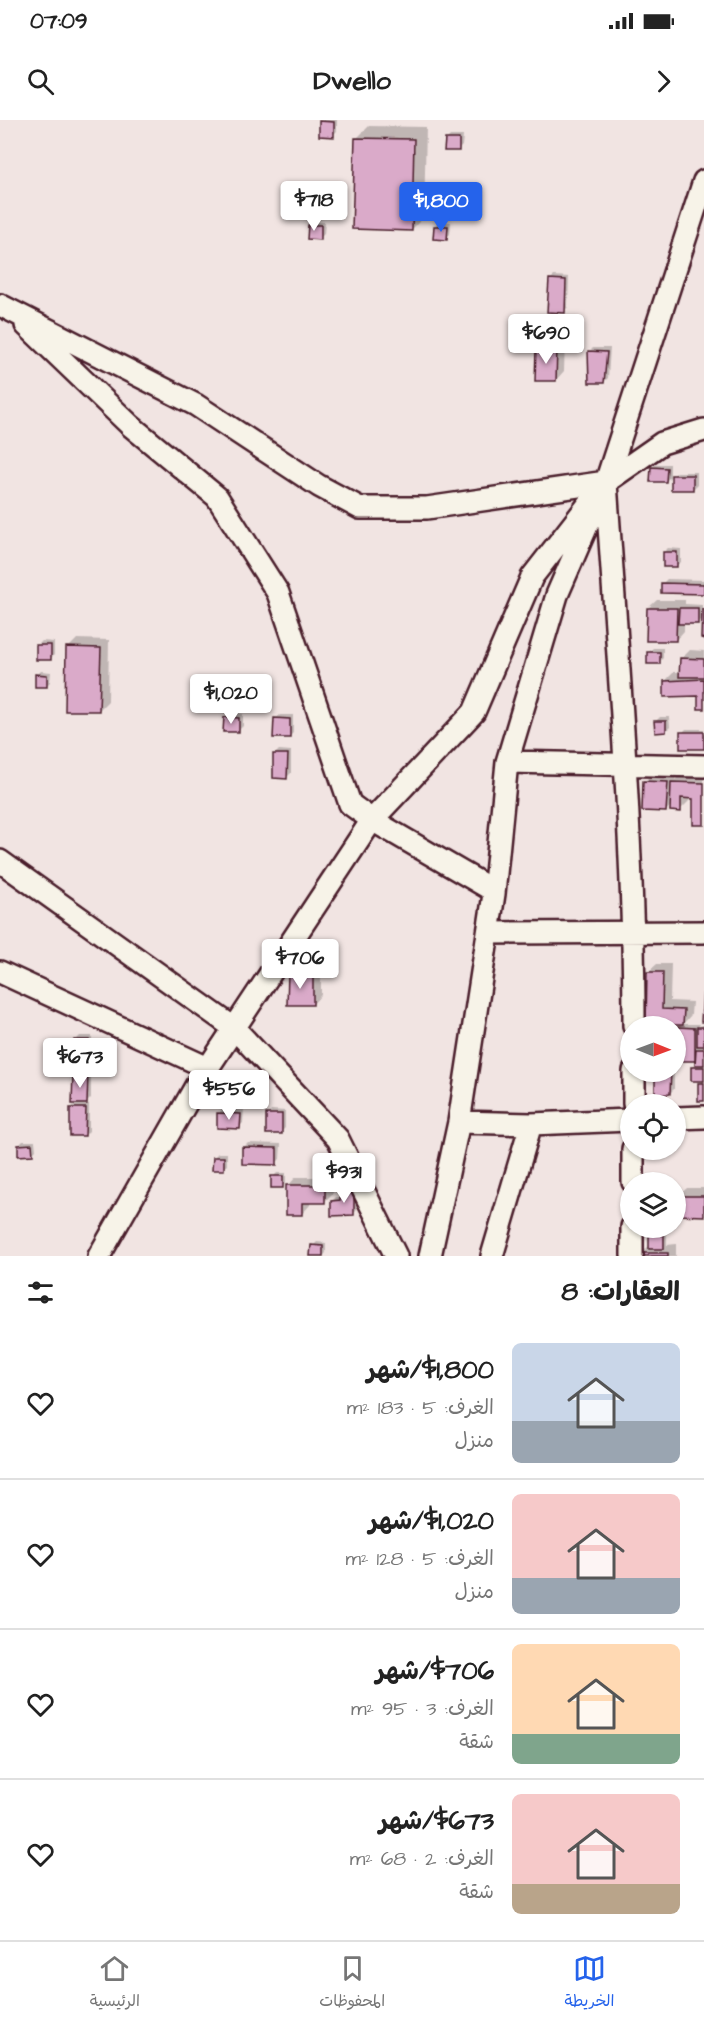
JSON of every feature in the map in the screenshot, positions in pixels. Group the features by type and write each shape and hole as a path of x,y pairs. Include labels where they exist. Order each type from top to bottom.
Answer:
{"street":[{"path":"430,1256 459,1122 494,891 507,762 557,595 606,482 704,181"},
{"path":"5,308 196,405 319,486 360,508 427,508 606,482"},
{"path":"5,308 131,426 217,497 278,592 350,804 372,820 494,891"},
{"path":"99,1256 208,1068 372,820 474,712 532,577 606,482 662,443 704,430"},
{"path":"606,482 626,765 634,932 634,1016"},
{"path":"507,762 704,766"},
{"path":"0,861 234,1028 338,1139 396,1256"},
{"path":"488,933 704,932"},
{"path":"0,972 208,1068"},
{"path":"686,1118 704,1117"},
{"path":"459,1122 531,1124 620,1120"},
{"path":"492,1256 531,1124"},
{"path":"632,1238 632,1256"}],"building":[{"path":"319,121 334,122 334,137 319,136"},
{"path":"355,138 414,139 412,231 352,229"},
{"path":"445,139 459,139 459,151 444,151"},
{"path":"308,225 321,225 321,240 307,239"},
{"path":"434,226 448,226 447,240 433,239"},
{"path":"549,279 566,280 565,313 547,312"},
{"path":"536,349 557,349 556,381 535,381"},
{"path":"588,351 607,352 604,383 589,383"},
{"path":"651,467 667,468 666,482 650,482"},
{"path":"671,475 693,475 693,490 671,490"},
{"path":"663,552 677,552 677,567 663,567"},
{"path":"661,583 704,584 704,594 661,593"},
{"path":"647,608 677,608 676,641 646,641"},
{"path":"679,608 698,608 698,624 678,624"},
{"path":"702,609 704,609 704,639 701,638"},
{"path":"36,645 51,645 51,660 36,660"},
{"path":"66,647 101,648 99,711 65,711"},
{"path":"647,652 660,652 660,664 647,664"},
{"path":"680,658 704,659 704,677 679,677"},
{"path":"35,674 47,675 47,687 35,687"},
{"path":"704,679 704,709 698,709 698,696 664,697 664,681"},
{"path":"224,717 239,718 239,732 223,732"},
{"path":"274,718 290,719 290,738 273,738"},
{"path":"654,721 666,721 666,732 655,733"},
{"path":"680,732 704,732 704,749 680,749"},
{"path":"273,754 288,754 287,779 273,778"},
{"path":"643,781 668,782 666,812 642,811"},
{"path":"671,782 704,783 704,825 693,825 693,799 681,798 681,812 670,811"},
{"path":"647,972 663,972 662,1009 684,1010 684,1016 646,1016"},
{"path":"288,974 313,974 313,1005 287,1005"},
{"path":"703,988 704,1022 701,1022"},
{"path":"686,1027 695,1028 695,1061 686,1061"},
{"path":"697,1027 704,1027 704,1046 697,1046"},
{"path":"74,1040 89,1040 89,1056 74,1055"},
{"path":"696,1049 704,1049 704,1065 695,1065"},
{"path":"691,1067 704,1067 704,1081 691,1081"},
{"path":"73,1073 88,1073 87,1104 72,1104"},
{"path":"655,1082 671,1082 670,1094 655,1094"},
{"path":"698,1083 704,1083 704,1101 698,1101"},
{"path":"70,1108 86,1108 85,1136 70,1136"},
{"path":"217,1113 241,1114 240,1129 217,1128"},
{"path":"266,1114 282,1114 282,1134 266,1134"},
{"path":"32,1144 33,1155 18,1156 18,1145"},
{"path":"242,1147 277,1148 277,1165 242,1164"},
{"path":"213,1157 224,1157 224,1170 212,1170"},
{"path":"271,1176 283,1176 283,1188 271,1188"},
{"path":"286,1185 325,1185 325,1203 302,1203 302,1215 286,1215"},
{"path":"340,1189 354,1189 354,1215 331,1216 331,1201 340,1200"},
{"path":"686,1196 704,1196 704,1216 686,1215"},
{"path":"649,1238 664,1238 664,1249 649,1249"},
{"path":"311,1245 323,1246 323,1256 310,1256"},
{"path":"641,1253 668,1253 668,1256 641,1256"}]}
